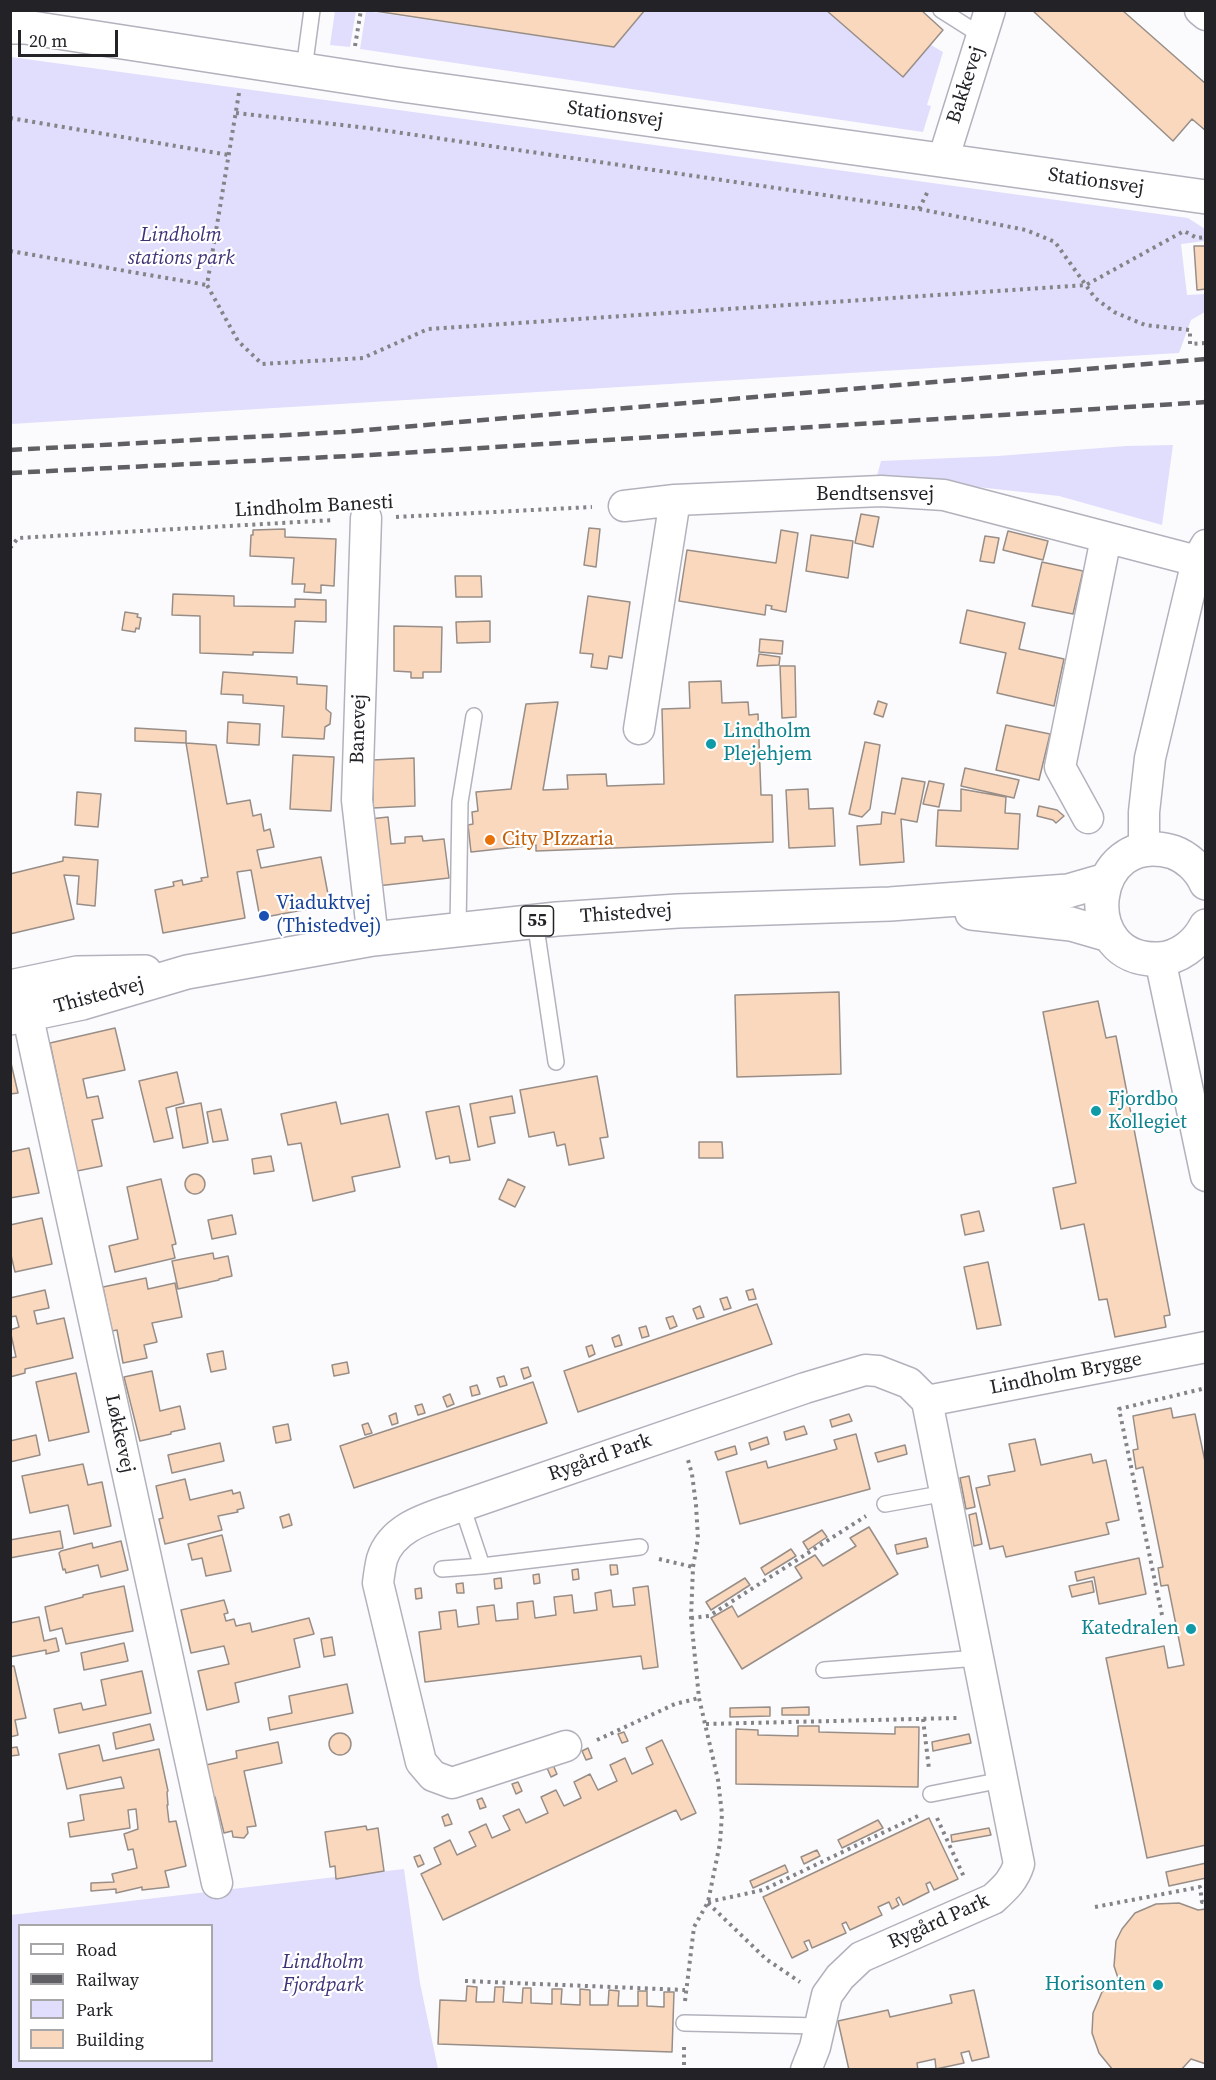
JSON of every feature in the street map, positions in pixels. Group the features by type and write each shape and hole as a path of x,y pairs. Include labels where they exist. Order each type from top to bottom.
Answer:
{"main road":[{"name":"Stationsvej","path":"15,25 579,110 1206,197"},
{"path":"1109,935 1102,917 1100,898 1106,880 1115,866 1128,856 1144,850 1162,849 1179,854 1194,865 1205,880"},
{"name":"Thistedvej","path":"17,1001 76,973 187,972 373,939 458,928 678,911 890,904 1068,891 1106,880"},
{"name":"Thistedvej","path":"890,904 1071,924 1109,935"},
{"name":"55","path":"1109,935 1130,954 1160,959 1176,956 1190,948 1205,928"}],"street":[{"path":"1200,10 1206,15"},
{"name":"Bakkevej","path":"943,160 986,23"},
{"name":"Bendtsensvej","path":"624,506 675,500 881,491 944,495 1106,538 1201,553"},
{"path":"639,729 675,500"},
{"name":"Banevej","path":"366,519 357,800 373,939"},
{"path":"1088,818 1060,767 1106,538"},
{"path":"1144,850 1144,812 1150,758 1201,553"},
{"path":"1160,959 1206,1176"},
{"name":"Løkkevej","path":"17,1001 217,1883"},
{"name":"Lindholm Brygge","path":"927,1401 1206,1347"},
{"name":"Rygård Park","path":"566,1746 452,1783 432,1776 421,1762 378,1583 382,1558 394,1538 414,1523 805,1388 866,1370 878,1371 909,1383 927,1401 1019,1864 1016,1875 1009,1885 993,1899 861,1957 840,1977 827,1995 815,2047 806,2070"}],"lane":[{"path":"304,69 312,10"},
{"path":"941,10 986,23"},
{"path":"458,928 460,802 474,716"},
{"path":"535,921 556,1062"},
{"path":"885,1504 946,1493"},
{"path":"462,1506 482,1566"},
{"path":"442,1569 640,1547"},
{"path":"824,1670 978,1658"},
{"path":"932,1801 1002,1780"},
{"path":"684,2023 819,2026"}],"path":[{"path":"245,59 207,285 238,341 262,364 363,358 428,329 1086,285 1184,231 1197,238 1206,237"},
{"path":"236,113 368,128 919,209 1026,230 1055,242 1095,297 1114,312 1145,325 1190,330 1190,344 1206,343"},
{"path":"10,118 229,155"},
{"path":"10,251 207,285"},
{"name":"Lindholm Banesti","path":"10,548 18,538 624,506"},
{"path":"1162,1615 1119,1409 1206,1388"},
{"path":"680,1430 692,1474 696,1505 698,1538 693,1567 691,1618 699,1698 718,1780 722,1814 720,1843 708,1902 694,1927 685,1990 684,2070"},
{"path":"691,1618 709,1616 885,1504"},
{"path":"640,1547 652,1557 693,1567"},
{"path":"566,1746 582,1746 675,1704 699,1698"},
{"path":"706,1724 990,1718"},
{"path":"923,1719 932,1801 977,1906"},
{"path":"708,1902 763,1890 932,1801"},
{"path":"1095,1907 1200,1887 1202,1902 1206,1901"},
{"path":"708,1902 766,1959 796,1980 827,1995"},
{"path":"465,1982 685,1990"}],"green space":[{"path":"826,10 903,76 931,45 943,52 927,105 931,106 923,132 360,49 366,11 613,47 645,11"},
{"path":"335,11 356,11 350,47 330,45"},
{"name":"Lindholm stations park","path":"11,57 1188,218 1205,229 1205,241 1181,244 1187,295 1205,294 1205,312 1191,320 1179,353 11,424"},
{"path":"1173,445 1162,525 1059,496 877,476 881,461"},
{"name":"Lindholm Fjordpark","path":"404,1869 420,1983 438,2069 11,2069 10,1915"}],"building":[{"path":"368,10 645,10 614,47"},
{"path":"826,10 921,10 943,30 903,77"},
{"path":"1032,10 1122,10 1206,84 1206,131 1192,119 1173,141"},
{"path":"1194,246 1206,246 1206,289 1197,290"},
{"path":"861,514 879,517 873,547 855,543"},
{"path":"589,528 600,529 596,567 584,565"},
{"path":"285,529 285,537 336,539 334,586 321,585 321,593 304,592 305,584 292,584 294,558 250,556 253,530"},
{"path":"781,530 798,533 786,612 771,609 772,606 766,605 765,615 679,601 687,550 776,563"},
{"path":"1008,531 1048,541 1043,560 1003,550"},
{"path":"811,535 853,541 848,578 806,571"},
{"path":"985,536 999,538 994,563 980,561"},
{"path":"1042,562 1083,571 1073,614 1032,606"},
{"path":"455,576 481,576 482,597 456,597"},
{"path":"173,594 234,596 234,606 295,607 295,599 326,600 326,622 295,621 293,653 253,652 253,655 200,653 200,616 172,615"},
{"path":"588,596 630,602 622,658 609,656 607,669 591,667 593,654 580,653"},
{"path":"967,610 1025,623 1019,649 1064,659 1054,706 997,693 1006,653 960,643"},
{"path":"125,612 138,614 137,617 141,618 139,629 136,628 135,632 122,630"},
{"path":"490,621 490,642 457,643 456,622"},
{"path":"394,626 442,627 441,672 423,672 423,678 411,678 411,672 394,671"},
{"path":"760,639 783,641 782,654 759,652"},
{"path":"759,654 780,657 779,665 757,666"},
{"path":"780,666 795,666 796,717 782,718"},
{"path":"223,672 297,677 297,684 327,686 326,709 331,713 330,724 325,727 324,739 282,737 284,706 243,703 243,695 221,694"},
{"name":"Lindholm Plejehjem","path":"721,681 722,703 748,702 749,715 758,714 761,795 772,795 773,842 536,851 536,845 471,852 468,825 473,824 472,812 478,811 476,792 511,789 526,704 558,702 543,790 568,789 567,775 606,774 607,786 664,784 662,709 690,708 689,682"},
{"path":"878,701 887,704 883,717 874,714"},
{"path":"228,722 260,724 259,745 227,743"},
{"path":"1006,725 1050,734 1039,780 996,770"},
{"path":"135,728 186,731 186,743 135,741"},
{"path":"865,742 880,745 870,809 862,817 849,814"},
{"path":"186,743 216,745 227,804 250,800 253,816 261,814 264,831 270,829 274,847 257,850 261,868 321,857 330,905 260,918 251,870 237,872 245,918 163,933 155,890 174,886 173,882 182,880 183,885 202,881 201,878 208,877"},
{"path":"293,755 334,757 331,811 290,809"},
{"path":"414,758 415,806 373,808 373,760"},
{"path":"965,768 1019,780 1014,798 961,786"},
{"path":"902,778 925,782 917,822 901,819 904,862 860,865 857,826 881,824 882,812 895,814"},
{"path":"929,781 944,784 939,807 923,804"},
{"path":"808,789 809,809 833,808 835,846 789,848 786,790"},
{"path":"961,789 1006,797 1005,813 1020,814 1018,849 936,846 938,810 961,811"},
{"path":"77,792 101,794 98,827 75,825"},
{"path":"1039,806 1057,810 1064,816 1056,823 1037,816"},
{"path":"388,817 391,844 405,843 405,837 422,836 423,841 444,839 449,878 377,886 370,819"},
{"path":"63,857 98,860 95,906 77,904 79,876 64,875 74,919 10,934 10,874 63,861"},
{"path":"839,992 841,1074 737,1077 735,995"},
{"name":"Fjordbo Kollegiet","path":"1098,1001 1106,1038 1116,1036 1170,1315 1164,1316 1166,1327 1115,1337 1107,1299 1099,1300 1084,1224 1061,1229 1053,1188 1076,1183 1043,1012"},
{"path":"115,1028 125,1070 83,1079 87,1098 98,1096 103,1118 92,1120 102,1166 77,1171 50,1043"},
{"path":"10,1059 18,1093 10,1094"},
{"path":"177,1072 184,1103 166,1108 173,1138 154,1142 139,1081"},
{"path":"597,1076 608,1137 600,1138 604,1158 569,1165 565,1144 557,1146 554,1132 529,1137 520,1090"},
{"path":"512,1096 515,1113 490,1117 495,1143 478,1147 470,1104"},
{"path":"336,1102 341,1124 388,1114 400,1167 352,1177 355,1191 313,1201 301,1143 288,1145 281,1114"},
{"path":"201,1103 208,1143 183,1148 176,1108"},
{"path":"459,1106 470,1160 450,1163 449,1156 436,1159 426,1112"},
{"path":"221,1109 228,1140 213,1142 207,1112"},
{"path":"699,1142 722,1142 723,1158 699,1158"},
{"path":"29,1148 39,1193 10,1198 10,1152"},
{"path":"271,1156 274,1171 254,1174 252,1159"},
{"path":"191,1174 199,1174 205,1180 205,1188 199,1194 191,1194 185,1188 185,1180"},
{"path":"161,1179 176,1244 172,1245 175,1258 115,1272 109,1246 138,1239 127,1187"},
{"path":"508,1179 525,1187 515,1207 499,1199"},
{"path":"979,1211 984,1231 965,1235 961,1215"},
{"path":"232,1215 236,1234 212,1239 208,1220"},
{"path":"42,1218 52,1264 15,1272 10,1251 10,1225"},
{"path":"213,1253 214,1259 228,1256 232,1276 178,1289 172,1261"},
{"path":"988,1262 1001,1325 977,1329 964,1267"},
{"path":"146,1278 148,1289 175,1283 182,1317 152,1323 157,1342 144,1345 147,1358 123,1363 117,1330 112,1331 103,1287"},
{"path":"753,1289 756,1299 749,1300 746,1291"},
{"path":"45,1290 49,1308 34,1311 37,1324 64,1318 73,1358 25,1369 25,1373 10,1377 10,1358 16,1357 10,1330 19,1327 16,1316 10,1317 10,1298"},
{"path":"727,1297 731,1308 724,1310 720,1299"},
{"path":"757,1304 772,1344 578,1412 564,1371"},
{"path":"700,1306 704,1317 697,1319 693,1309"},
{"path":"673,1316 677,1326 670,1329 666,1318"},
{"path":"646,1326 649,1336 642,1338 639,1328"},
{"path":"619,1335 622,1345 615,1347 612,1338"},
{"path":"592,1345 595,1354 589,1357 586,1347"},
{"path":"223,1351 226,1369 211,1372 207,1354"},
{"path":"347,1362 349,1373 334,1376 332,1365"},
{"path":"528,1367 531,1376 524,1379 521,1369"},
{"path":"152,1371 160,1411 180,1406 185,1429 140,1441 124,1377"},
{"path":"76,1373 89,1432 49,1441 36,1382"},
{"path":"504,1376 507,1385 500,1387 497,1378"},
{"path":"533,1382 547,1423 354,1488 340,1446"},
{"path":"477,1385 480,1394 472,1396 470,1387"},
{"path":"450,1394 454,1404 447,1407 443,1397"},
{"path":"422,1404 425,1413 418,1415 415,1406"},
{"name":"Katedralen","path":"1171,1408 1173,1418 1195,1414 1206,1466 1206,1845 1147,1858 1106,1658 1164,1646 1168,1668 1184,1665 1168,1585 1161,1586 1158,1568 1163,1567 1143,1467 1136,1469 1133,1450 1138,1449 1133,1416"},
{"path":"396,1413 398,1423 392,1425 389,1416"},
{"path":"849,1414 852,1421 832,1427 830,1420"},
{"path":"368,1423 372,1433 365,1435 362,1425"},
{"path":"288,1424 291,1440 276,1443 273,1427"},
{"path":"804,1426 807,1434 786,1440 784,1432"},
{"path":"856,1434 870,1489 740,1524 726,1472 766,1461 768,1468 837,1449 834,1440"},
{"path":"36,1435 40,1455 10,1462 10,1441"},
{"path":"767,1437 769,1444 751,1450 749,1443"},
{"path":"1035,1439 1041,1465 1091,1454 1093,1463 1106,1460 1119,1520 1106,1523 1109,1534 1006,1557 1003,1546 990,1549 976,1488 990,1485 988,1476 1015,1471 1009,1444"},
{"path":"220,1443 224,1461 172,1473 168,1455"},
{"path":"905,1445 907,1454 878,1462 875,1453"},
{"path":"735,1446 737,1454 718,1460 715,1452"},
{"path":"83,1464 88,1485 102,1482 111,1526 74,1534 68,1505 30,1513 22,1476"},
{"path":"969,1476 975,1507 966,1509 960,1478"},
{"path":"185,1479 190,1500 232,1490 233,1494 240,1492 244,1508 237,1510 238,1512 218,1516 222,1530 165,1544 159,1519 163,1518 156,1486"},
{"path":"976,1513 982,1544 974,1546 969,1515"},
{"path":"289,1514 292,1525 283,1528 280,1517"},
{"path":"869,1527 898,1574 742,1669 711,1618 732,1606 738,1617 802,1578 795,1567 815,1555 823,1566 856,1546 850,1538"},
{"path":"822,1530 827,1537 808,1550 803,1542"},
{"path":"60,1531 63,1548 10,1558 10,1540"},
{"path":"222,1535 231,1571 206,1576 202,1558 192,1560 188,1544"},
{"path":"926,1538 928,1547 897,1554 895,1545"},
{"path":"121,1541 128,1570 101,1577 98,1565 66,1573 65,1569 63,1570 59,1553 61,1551 92,1543 93,1548"},
{"path":"791,1549 796,1556 765,1575 761,1568"},
{"path":"1139,1558 1146,1594 1099,1604 1094,1577 1077,1581 1075,1572"},
{"path":"610,1565 617,1565 618,1574 611,1575"},
{"path":"578,1569 579,1579 573,1580 572,1570"},
{"path":"539,1574 540,1583 534,1584 533,1575"},
{"path":"501,1578 502,1588 495,1589 494,1579"},
{"path":"745,1578 750,1585 711,1610 706,1602"},
{"path":"1092,1581 1094,1592 1072,1597 1069,1586"},
{"path":"463,1583 464,1593 457,1593 456,1584"},
{"path":"124,1586 133,1631 66,1644 62,1628 50,1631 45,1607 83,1597 83,1595"},
{"path":"648,1586 658,1667 643,1669 641,1656 425,1682 419,1632 441,1629 439,1612 456,1610 458,1627 479,1624 477,1607 494,1605 496,1621 518,1619 517,1603 533,1601 535,1618 556,1615 554,1597 572,1595 574,1613 597,1610 595,1593 611,1590 613,1607 635,1605 633,1588"},
{"path":"421,1588 422,1598 416,1599 415,1589"},
{"path":"224,1600 228,1613 224,1614 226,1621 234,1619 236,1626 250,1623 252,1632 309,1618 314,1634 294,1639 300,1667 235,1683 239,1702 207,1710 198,1671 229,1664 224,1646 191,1653 181,1610"},
{"path":"39,1617 44,1641 56,1638 59,1651 46,1654 46,1650 10,1657 10,1623"},
{"path":"332,1637 335,1655 324,1657 321,1639"},
{"path":"124,1643 128,1661 84,1670 81,1653"},
{"path":"10,1666 14,1666 26,1718 15,1720 18,1735 10,1737"},
{"path":"142,1671 151,1713 59,1733 54,1709 81,1703 83,1710 106,1705 101,1680"},
{"path":"347,1684 353,1713 270,1730 268,1718 292,1713 289,1696"},
{"path":"770,1707 770,1716 730,1717 730,1708"},
{"path":"809,1707 809,1715 782,1715 782,1708"},
{"path":"150,1724 154,1740 116,1749 113,1733"},
{"path":"798,1726 819,1726 819,1732 895,1734 895,1727 919,1727 918,1787 736,1784 736,1729 758,1730 758,1735 798,1736"},
{"path":"624,1732 628,1741 622,1743 618,1734"},
{"path":"340,1733 348,1736 351,1744 348,1752 340,1755 332,1752 329,1744 332,1736"},
{"path":"969,1734 971,1743 933,1751 932,1742"},
{"path":"662,1740 696,1813 681,1820 676,1810 443,1920 421,1874 441,1864 434,1848 450,1840 457,1855 476,1846 469,1832 486,1824 492,1838 510,1830 503,1816 519,1809 526,1823 548,1813 541,1797 556,1790 564,1806 581,1798 574,1782 590,1774 598,1790 617,1781 610,1765 625,1758 632,1774 653,1764 646,1748"},
{"path":"278,1742 282,1763 244,1771 256,1826 247,1827 248,1833 244,1838 233,1837 232,1831 224,1833 206,1765 237,1758 236,1751"},
{"path":"99,1745 103,1761 159,1749 168,1791 169,1822 176,1821 186,1866 165,1871 169,1887 142,1890 142,1887 116,1893 116,1889 91,1891 91,1883 114,1882 112,1874 137,1868 133,1849 128,1850 124,1834 138,1829 136,1809 128,1810 130,1828 70,1837 68,1823 84,1820 80,1795 124,1788 121,1777 67,1789 59,1754"},
{"path":"17,1747 19,1755 10,1756 10,1748"},
{"path":"588,1748 592,1758 586,1760 582,1751"},
{"path":"553,1765 557,1774 551,1777 547,1768"},
{"path":"518,1782 522,1791 516,1794 512,1784"},
{"path":"482,1798 486,1807 480,1809 477,1800"},
{"path":"448,1814 452,1824 445,1826 442,1817"},
{"path":"929,1818 958,1879 934,1890 930,1882 926,1884 929,1892 903,1905 899,1897 896,1899 899,1905 892,1909 889,1902 878,1907 882,1915 850,1930 846,1922 842,1924 846,1933 812,1948 809,1940 804,1942 808,1950 792,1958 763,1897"},
{"path":"878,1820 883,1828 842,1848 838,1840"},
{"path":"366,1826 367,1830 378,1828 384,1871 336,1879 335,1866 330,1867 325,1832"},
{"path":"989,1828 991,1835 952,1842 951,1835"},
{"path":"817,1850 820,1856 804,1864 801,1857"},
{"path":"420,1855 424,1864 418,1867 414,1857"},
{"path":"1206,1863 1206,1878 1169,1886 1166,1872"},
{"path":"785,1865 788,1872 753,1888 750,1881"},
{"name":"Horisonten","path":"1179,1903 1198,1910 1206,1909 1206,2064 1191,2059 1181,2070 1113,2070 1099,2053 1092,2033 1093,2013 1102,1992 1118,1978 1114,1966 1116,1941 1135,1913 1156,1904"},
{"path":"467,1986 477,1987 476,2002 494,2002 495,1987 504,1987 503,2002 522,2003 523,1988 531,1988 531,2003 552,2004 552,1989 562,1989 561,2004 580,2005 580,1989 590,1990 590,2005 608,2005 609,1990 619,1991 618,2006 638,2006 638,1991 647,1991 647,2006 664,2007 664,1992 674,1992 672,2052 438,2044 440,2000 466,2001"},
{"path":"974,1990 989,2057 972,2061 969,2051 961,2053 964,2063 936,2069 935,2059 917,2063 918,2070 849,2070 838,2021 888,2010 890,2017 952,2003 950,1995"}],"railway":[{"path":"10,450 342,432 1206,359"},
{"path":"10,473 370,455 1206,402"}],"place":[{"name":"Lindholm Plejehjem","path":"711,744"},
{"name":"City PIzzaria","path":"490,840"},
{"name":"Viaduktvej (Thistedvej)","path":"264,916"},
{"name":"Fjordbo Kollegiet","path":"1096,1111"},
{"name":"Katedralen","path":"1191,1629"},
{"name":"Horisonten","path":"1158,1985"}]}
